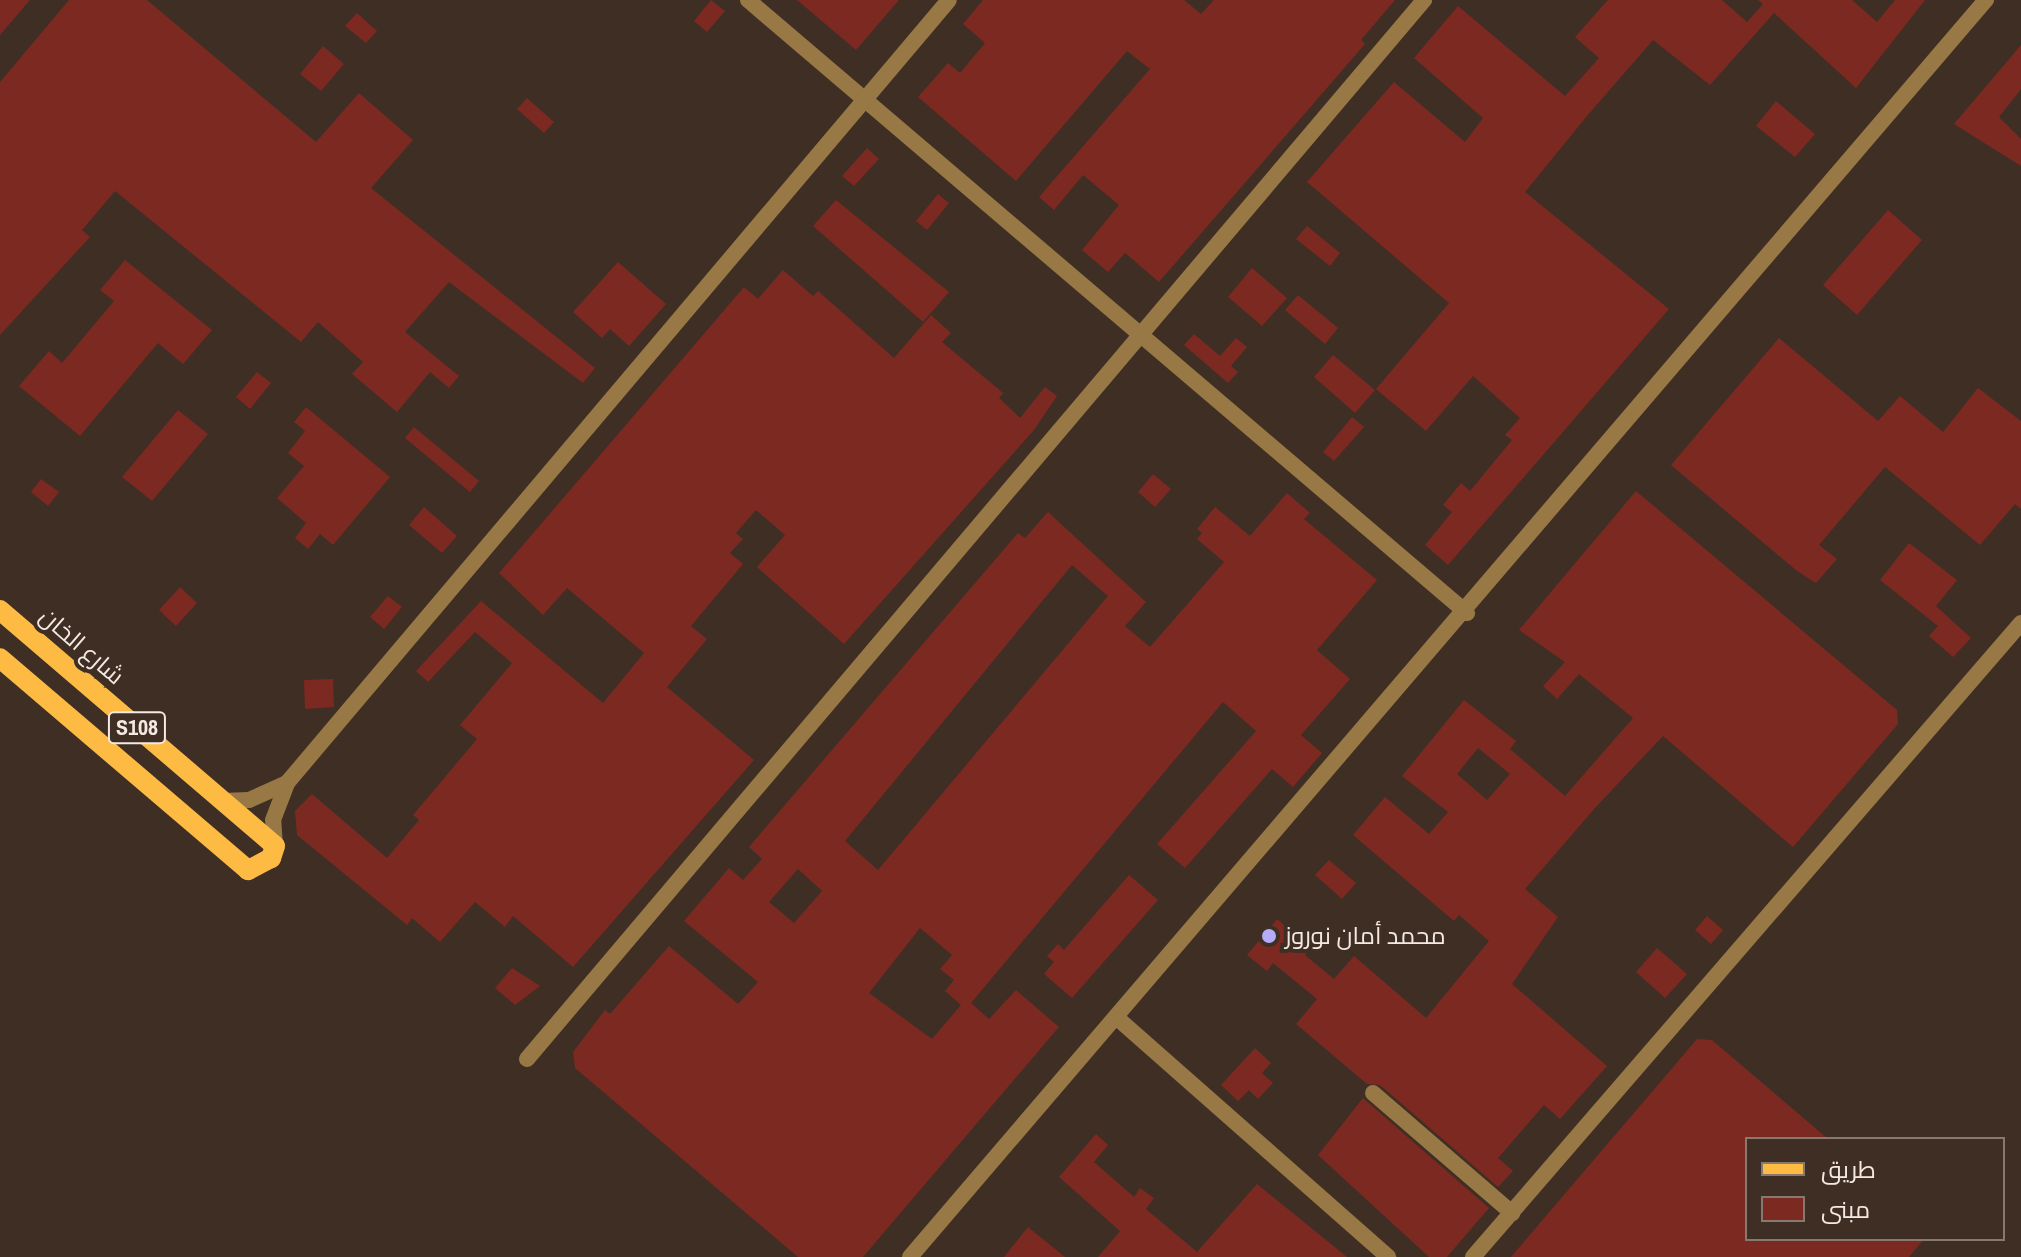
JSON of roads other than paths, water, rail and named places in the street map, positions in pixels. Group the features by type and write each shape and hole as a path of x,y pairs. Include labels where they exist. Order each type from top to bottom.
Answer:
{"main road":[{"name":"شارع الخان","path":"0,610 275,846"},
{"name":"S108","path":"0,658 248,870 266,863 275,846"}],"street":[{"path":"748,0 1467,613"},
{"path":"275,846 273,820 287,783 949,0"},
{"path":"527,1059 1424,0"},
{"path":"910,1257 1467,613 1986,0"},
{"path":"1473,1257 2021,623"},
{"path":"222,801 249,800 287,783"},
{"path":"1116,1017 1388,1257"},
{"path":"1373,1093 1512,1213"}],"place":[{"name":"محمد أمان نوروز","path":"1269,936"}]}
